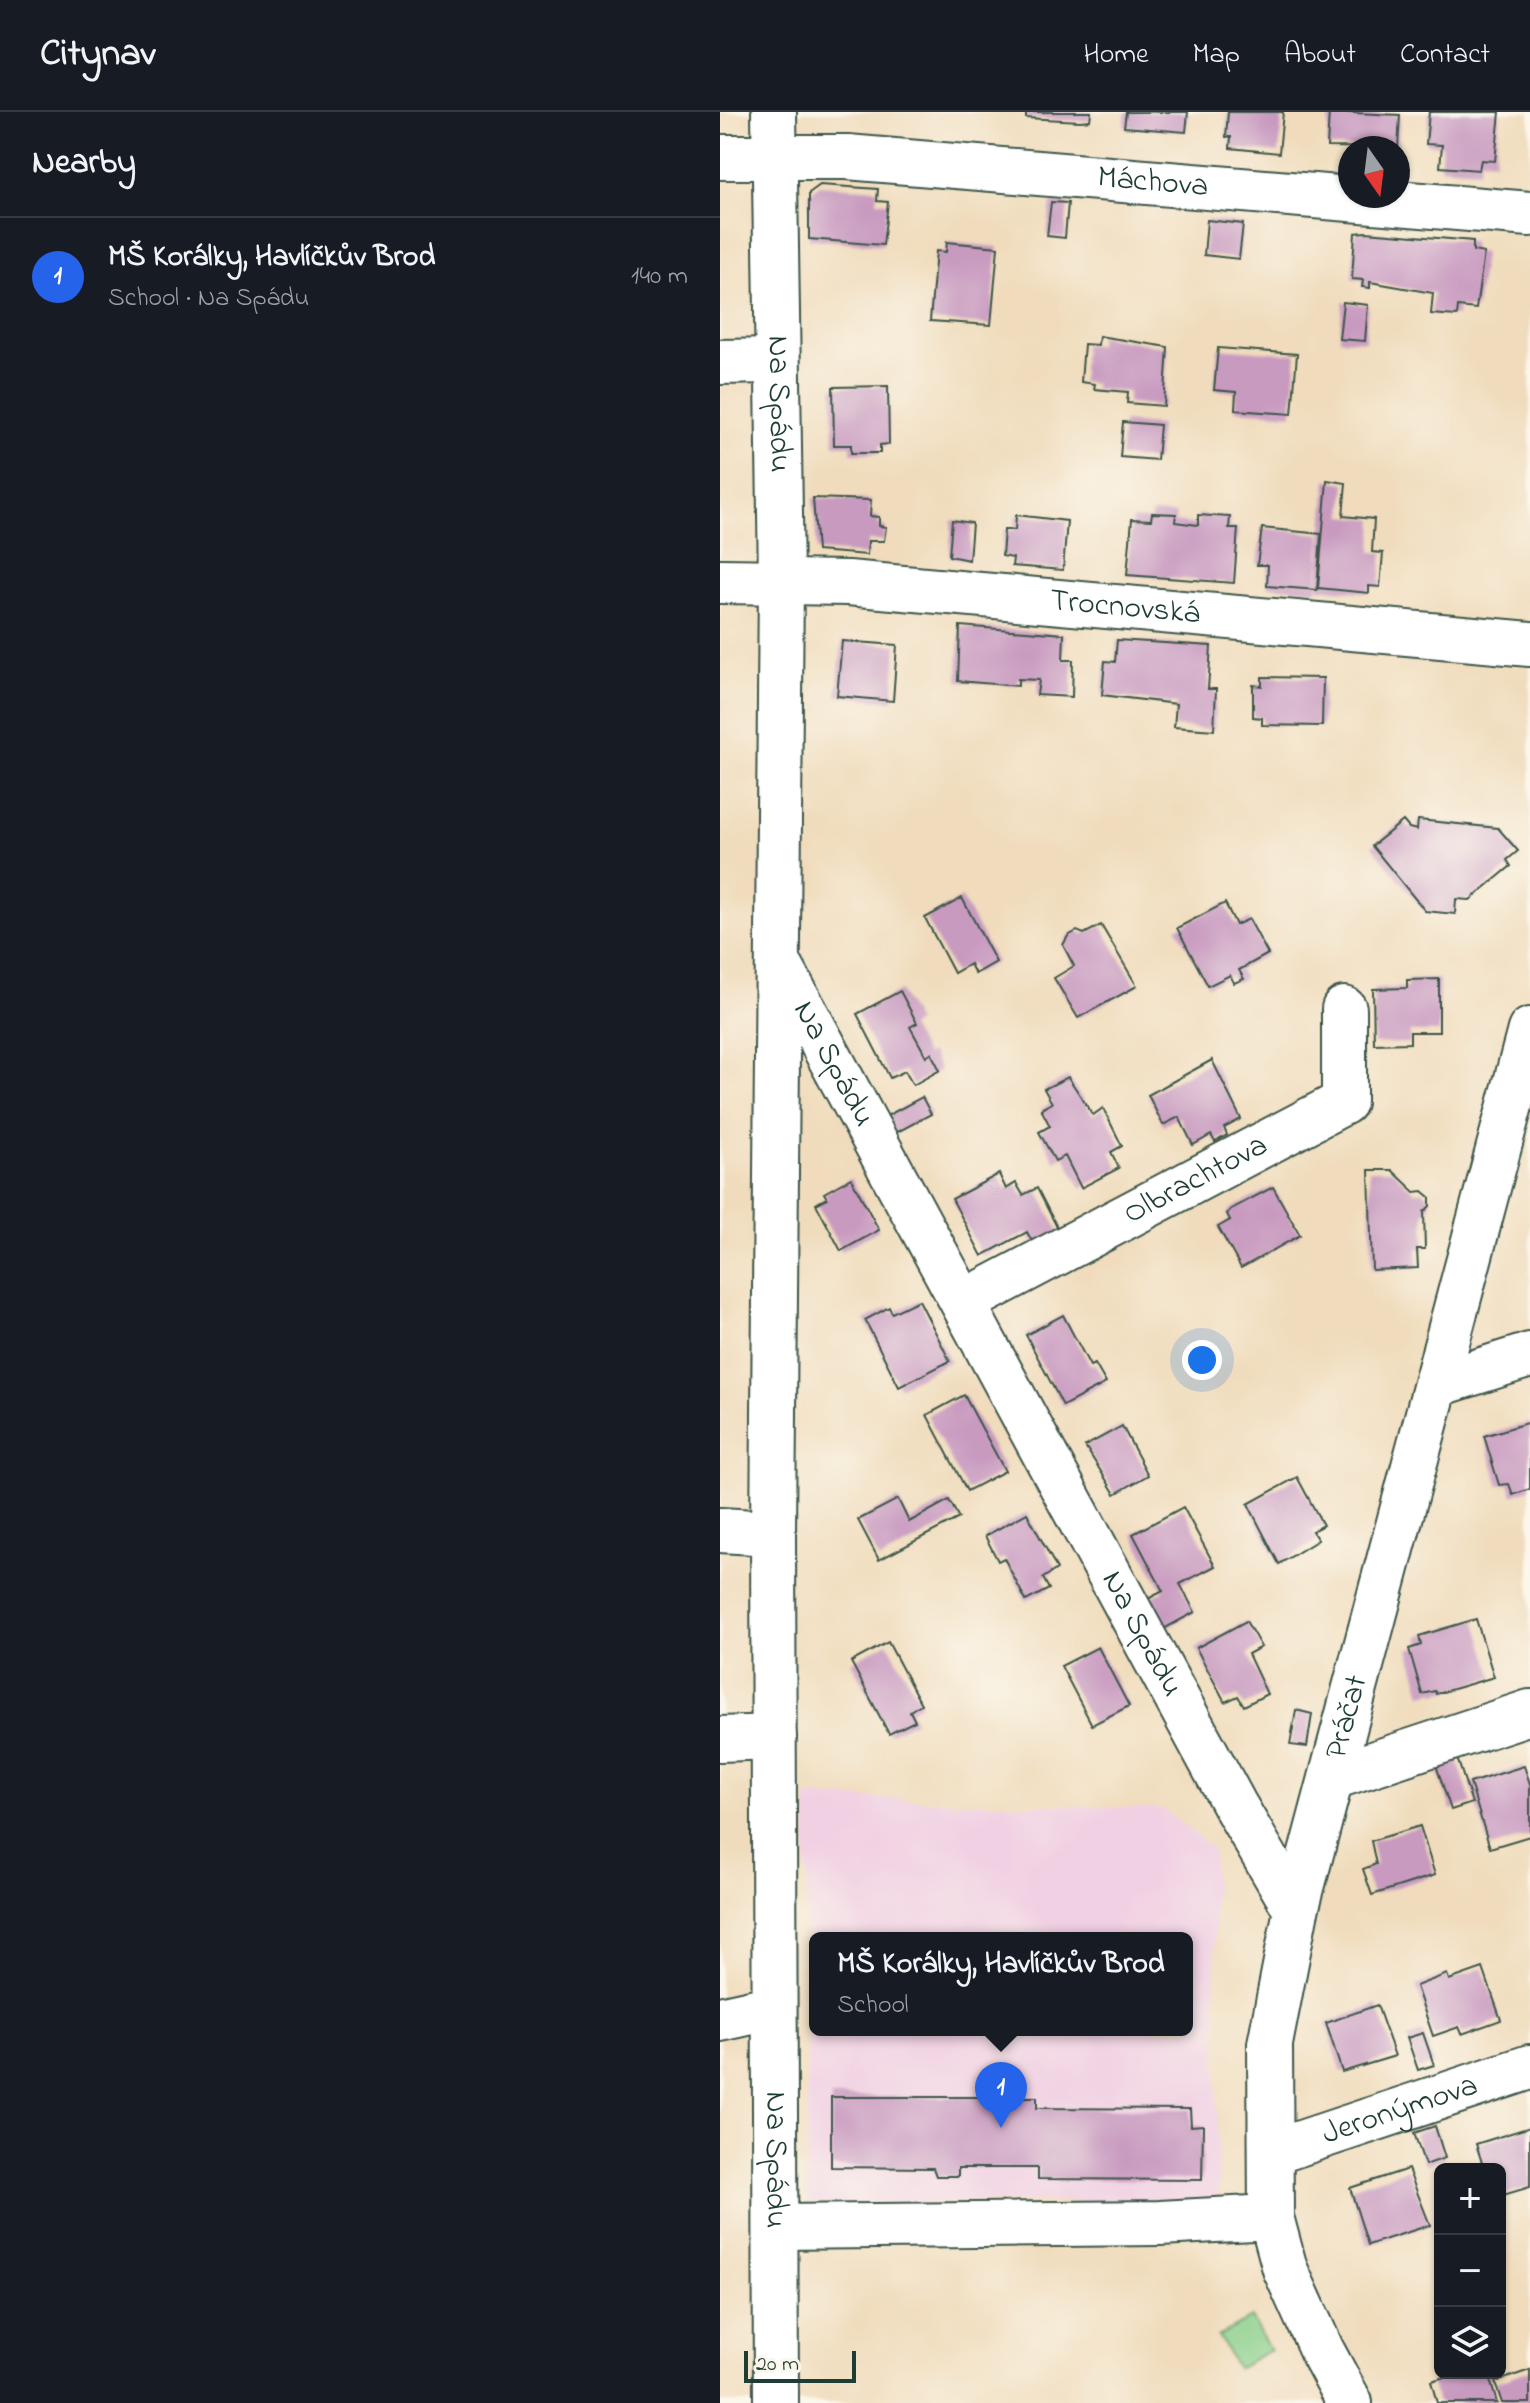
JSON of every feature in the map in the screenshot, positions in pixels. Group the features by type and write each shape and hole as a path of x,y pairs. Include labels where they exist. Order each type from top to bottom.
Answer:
{"street":[{"name":"Na Spádu","path":"774,112 781,580 781,967 773,1533 776,2403"},
{"name":"Máchova","path":"720,157 897,160 1530,214"},
{"path":"720,362 777,361"},
{"name":"Trocnovská","path":"720,581 781,580 1530,644"},
{"name":"Na Spádu","path":"781,967 1234,1804 1296,1910"},
{"name":"Olbrachtova","path":"964,1302 1344,1102 1344,1009"},
{"name":"Práčat","path":"1350,2403 1322,2351 1285,2269 1271,2217 1270,2044 1296,1910 1530,1030"},
{"path":"1438,1384 1530,1355"},
{"path":"720,1530 773,1533"},
{"path":"1333,1777 1530,1712"},
{"path":"720,1739 774,1737"},
{"path":"720,2019 774,2007"},
{"name":"Jeronýmova","path":"1271,2153 1530,2067"},
{"path":"776,2227 1160,2223 1271,2217"}],"shaded area":[{"path":"807,1796 1164,1809 1213,1849 1219,2200 807,2204"}],"green space":[{"path":"1251,2318 1270,2350 1237,2368 1218,2336"}],"building":[{"path":"1026,112 1091,112 1090,120 1080,121 1026,118"},
{"path":"1126,112 1188,112 1186,132 1124,127"},
{"path":"1228,112 1283,112 1279,153 1230,148 1231,137 1226,137"},
{"path":"1329,112 1400,115 1399,136 1338,136 1338,147 1327,147"},
{"path":"1429,112 1500,112 1495,161 1481,160 1479,170 1440,167 1442,145 1426,144"},
{"path":"820,185 878,189 877,201 888,202 883,245 809,239 809,193"},
{"path":"1051,202 1068,203 1065,238 1047,236"},
{"path":"1207,220 1243,224 1239,259 1204,255"},
{"path":"1355,233 1473,241 1473,251 1484,253 1476,309 1458,307 1457,316 1431,314 1433,293 1370,282 1370,288 1362,287 1363,280 1352,279"},
{"path":"947,242 998,247 991,325 930,321 936,251 946,252"},
{"path":"1343,302 1368,305 1365,341 1339,339"},
{"path":"1099,336 1168,347 1164,406 1127,403 1128,392 1094,389 1095,384 1081,382 1084,344 1098,345"},
{"path":"1218,348 1297,354 1292,414 1235,410 1236,392 1214,390"},
{"path":"888,386 889,444 880,445 880,453 851,453 851,445 834,445 833,387"},
{"path":"1123,422 1160,425 1157,460 1120,457"},
{"path":"1327,480 1346,483 1343,516 1374,519 1372,552 1383,553 1380,587 1369,586 1369,593 1318,588"},
{"path":"813,498 871,500 870,516 879,517 879,526 886,527 884,541 868,541 867,555 817,551"},
{"path":"1152,513 1176,514 1175,522 1198,525 1198,515 1230,517 1229,528 1238,528 1234,583 1127,575 1132,519 1151,520"},
{"path":"1016,515 1067,521 1063,570 1012,566 1013,558 1002,556 1004,530 1015,530"},
{"path":"952,520 972,523 969,560 949,556"},
{"path":"1262,528 1321,534 1317,590 1267,586 1268,565 1257,565"},
{"path":"960,626 1064,634 1063,660 1073,660 1072,697 1037,695 1039,680 1018,679 1018,686 958,681"},
{"path":"1117,640 1211,646 1208,689 1216,689 1214,730 1174,727 1176,704 1102,695 1105,661 1115,662"},
{"path":"842,641 897,645 893,701 837,696"},
{"path":"1262,677 1323,678 1322,726 1262,725 1262,718 1253,717 1253,685 1262,686"},
{"path":"1418,820 1498,828 1518,851 1507,860 1511,866 1470,900 1456,899 1455,914 1425,911 1372,846 1403,821 1409,828 1417,830"},
{"path":"962,898 996,962 975,974 970,964 954,973 925,918"},
{"path":"1225,903 1236,925 1249,919 1268,954 1239,970 1244,979 1234,983 1230,975 1208,986 1177,928"},
{"path":"1101,925 1137,986 1078,1018 1054,978 1074,966 1063,945 1068,936 1077,931 1084,934"},
{"path":"1439,979 1439,1032 1410,1032 1410,1043 1374,1044 1373,989 1407,988 1407,980"},
{"path":"900,991 917,1023 910,1027 926,1056 931,1053 940,1070 913,1085 905,1071 890,1078 857,1014"},
{"path":"1212,1060 1241,1119 1224,1128 1227,1135 1215,1142 1211,1135 1193,1145 1179,1117 1163,1125 1148,1095"},
{"path":"1068,1077 1093,1115 1103,1108 1122,1146 1111,1152 1119,1168 1081,1188 1065,1156 1055,1161 1039,1132 1050,1126 1041,1109 1052,1103 1044,1089"},
{"path":"922,1097 931,1114 892,1135 883,1118"},
{"path":"1369,1170 1392,1170 1415,1192 1423,1191 1430,1197 1430,1206 1424,1212 1425,1249 1417,1249 1418,1268 1372,1270"},
{"path":"999,1174 1006,1189 1016,1183 1023,1195 1037,1188 1060,1233 1035,1247 1027,1232 982,1256 952,1199"},
{"path":"851,1178 879,1230 841,1251 816,1204 827,1198 824,1193"},
{"path":"1273,1187 1300,1235 1241,1268 1218,1227 1230,1220 1227,1214 1231,1209"},
{"path":"919,1300 950,1361 899,1387 865,1320 889,1307 892,1313"},
{"path":"1063,1315 1090,1366 1095,1364 1106,1383 1063,1406 1026,1335"},
{"path":"964,1395 1005,1471 967,1491 927,1415"},
{"path":"1530,1422 1530,1489 1513,1495 1509,1484 1499,1485 1484,1436"},
{"path":"1122,1426 1148,1475 1115,1494 1085,1446"},
{"path":"1297,1477 1323,1525 1312,1531 1318,1540 1279,1564 1248,1504"},
{"path":"898,1499 909,1522 949,1500 959,1518 879,1560 858,1520"},
{"path":"1183,1507 1215,1566 1180,1584 1195,1612 1162,1630 1146,1600 1163,1591 1133,1534"},
{"path":"1027,1513 1057,1569 1043,1578 1049,1589 1026,1601 1004,1558 998,1561 985,1536"},
{"path":"1476,1619 1494,1677 1436,1694 1435,1691 1422,1694 1409,1649 1421,1645 1419,1636"},
{"path":"1246,1621 1261,1647 1248,1654 1267,1694 1244,1706 1238,1696 1225,1702 1196,1648"},
{"path":"888,1642 921,1704 910,1711 915,1721 889,1734 851,1662"},
{"path":"1098,1647 1129,1706 1092,1725 1061,1666"},
{"path":"1296,1710 1312,1714 1307,1747 1290,1745"},
{"path":"1457,1758 1472,1803 1451,1810 1436,1765"},
{"path":"1524,1766 1530,1784 1530,1836 1490,1848 1470,1783"},
{"path":"1420,1826 1435,1875 1372,1895 1363,1869 1376,1864 1371,1841"},
{"path":"1483,1968 1501,2020 1462,2034 1459,2027 1433,2036 1416,1986 1447,1974 1449,1980"},
{"path":"1377,2005 1395,2056 1342,2072 1326,2023"},
{"path":"1423,2033 1434,2065 1418,2070 1407,2038"},
{"path":"831,2097 1037,2097 1037,2108 1190,2109 1191,2126 1203,2125 1202,2180 1038,2179 1038,2168 958,2168 958,2176 936,2176 933,2168 831,2167"},
{"path":"1435,2126 1445,2158 1425,2165 1414,2133"},
{"path":"1530,2127 1530,2187 1506,2194 1506,2163 1482,2163 1476,2144"},
{"path":"1408,2169 1430,2225 1368,2245 1350,2188"},
{"path":"1530,2370 1530,2403 1502,2403 1495,2382"},
{"path":"1490,2379 1497,2403 1437,2403 1431,2381"}],"place":[{"name":"MŠ Korálky, Havlíčkův Brod","path":"1001,2128"}]}
